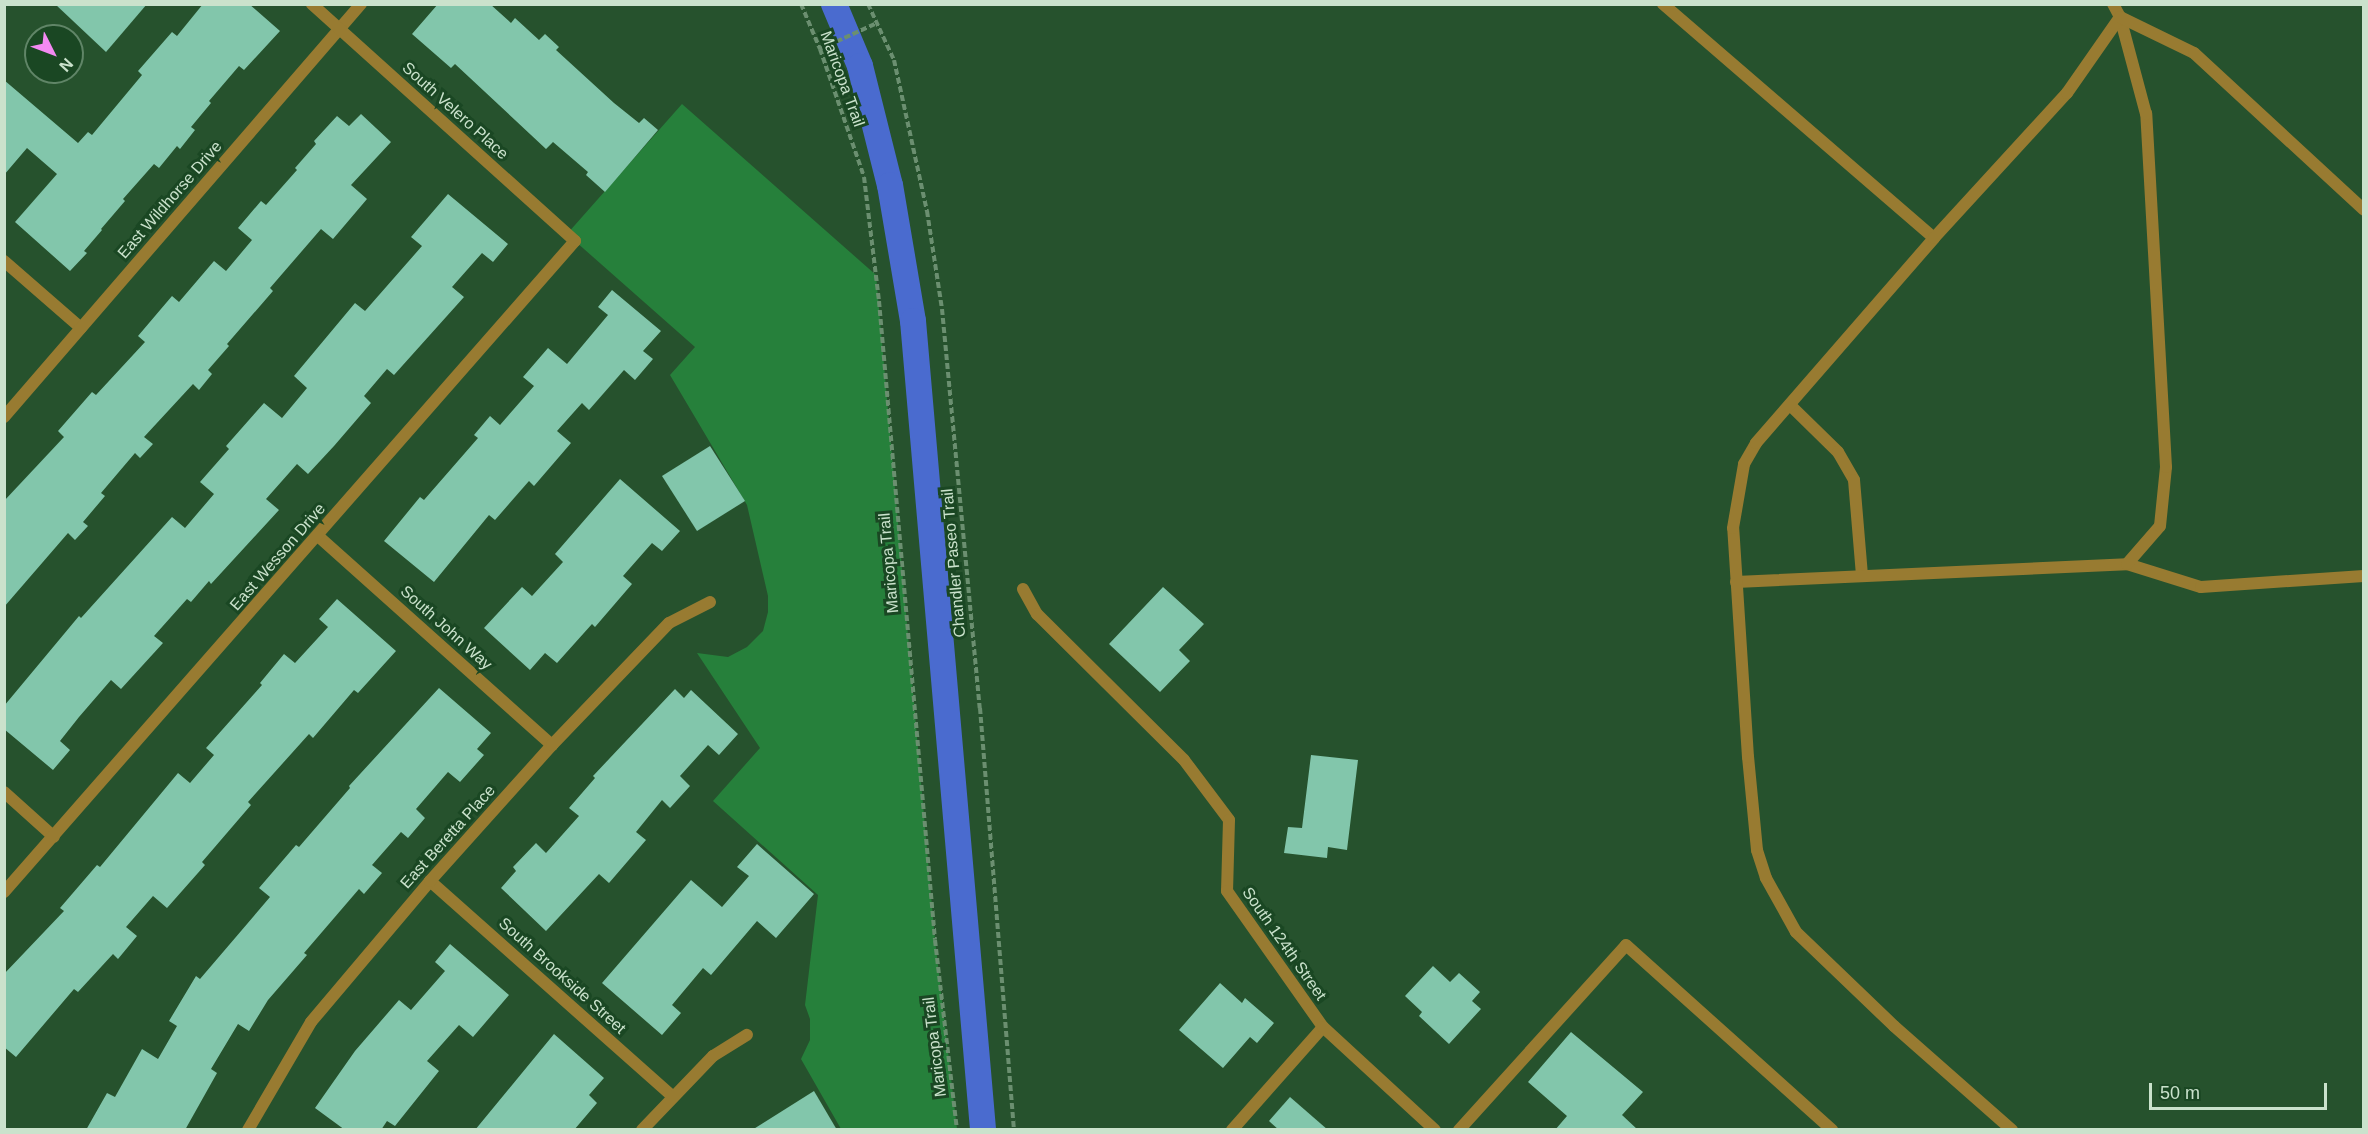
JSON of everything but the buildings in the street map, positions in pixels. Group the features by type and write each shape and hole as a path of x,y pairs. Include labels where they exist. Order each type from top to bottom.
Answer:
{"street":[{"name":"South Velero Place","path":"312,4 575,241"},
{"name":"East Wildhorse Drive","path":"4,417 361,4"},
{"path":"1663,4 1934,238"},
{"path":"2113,4 2120,16 2146,114 2166,467 2160,526 2127,564"},
{"path":"2012,1130 1894,1026 1796,932 1766,878 1757,850 1733,528 1744,464 1756,443 1934,238 2067,93 2120,16"},
{"path":"2120,16 2194,53 2364,210"},
{"name":"East Wesson Drive","path":"4,892 575,241"},
{"path":"4,261 81,328"},
{"path":"1790,405 1838,452 1854,480 1862,576"},
{"name":"South John Way","path":"318,536 552,746"},
{"path":"1736,582 2127,564 2201,587 2364,576"},
{"name":"South 124th Street","path":"1023,589 1037,614 1184,760 1229,820 1227,891 1323,1027 1435,1130"},
{"name":"East Beretta Place","path":"248,1130 311,1022 430,881 552,746 669,623 710,602"},
{"path":"4,792 54,837"},
{"name":"South Brookside Street","path":"430,881 672,1096"},
{"path":"1459,1130 1626,945 1833,1130"},
{"path":"1232,1130 1323,1027"},
{"path":"642,1130 672,1096 713,1056 747,1035"}],"path":[{"name":"Maricopa Trail","path":"801,4 820,49 864,177 879,301 934,928 957,1130"},
{"name":"Chandler Paseo Trail","path":"868,4 894,60 927,211 942,309 980,708 1014,1130"},
{"path":"820,49 877,23"}],"green space":[{"path":"682,104 876,275 935,940 957,1129 841,1129 801,1059 810,1040 810,1019 805,1005 818,895 713,801 760,748 697,653 728,657 747,647 763,631 768,612 768,596 747,505 670,375 695,347 567,234"}],"waterway":[{"path":"834,4 860,66 890,185 913,321 983,1130"}]}
